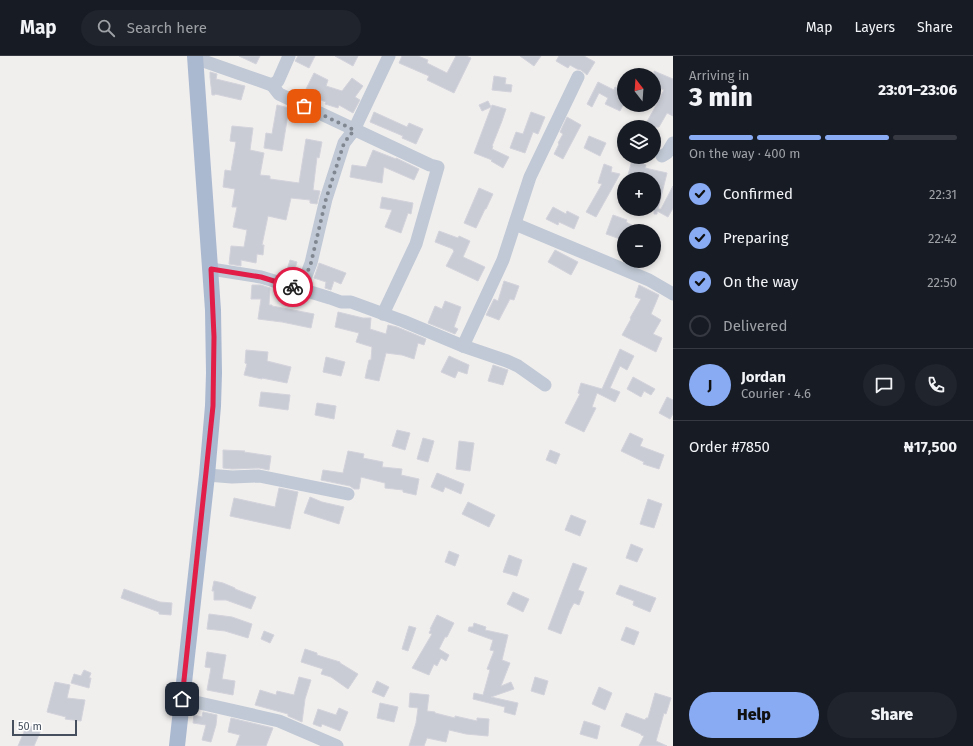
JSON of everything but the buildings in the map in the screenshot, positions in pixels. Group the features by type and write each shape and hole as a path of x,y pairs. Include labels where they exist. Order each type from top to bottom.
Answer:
{"main road":[{"path":"177,746 213,406 214,373 214,310 195,57"}],"street":[{"path":"272,85 278,81 289,56"},
{"path":"301,289 311,263 326,199 344,143 354,130 389,56"},
{"path":"195,57 272,85 279,94 430,166 438,167 416,244 383,314"},
{"path":"463,346 503,260 530,176 578,77"},
{"path":"662,156 667,153 673,143"},
{"path":"515,224 650,280 673,294"},
{"path":"211,269 261,277 341,302 351,302 463,346 507,361 518,366 545,385"},
{"path":"206,475 232,477 260,476 348,494"},
{"path":"182,699 279,721 337,746"}],"way so far":[{"path":"293,287 301,289 311,263 326,199 344,143 354,130 304,106"}],"route":[{"path":"182,699 213,406 214,310 211,269 261,277 293,287"}]}
